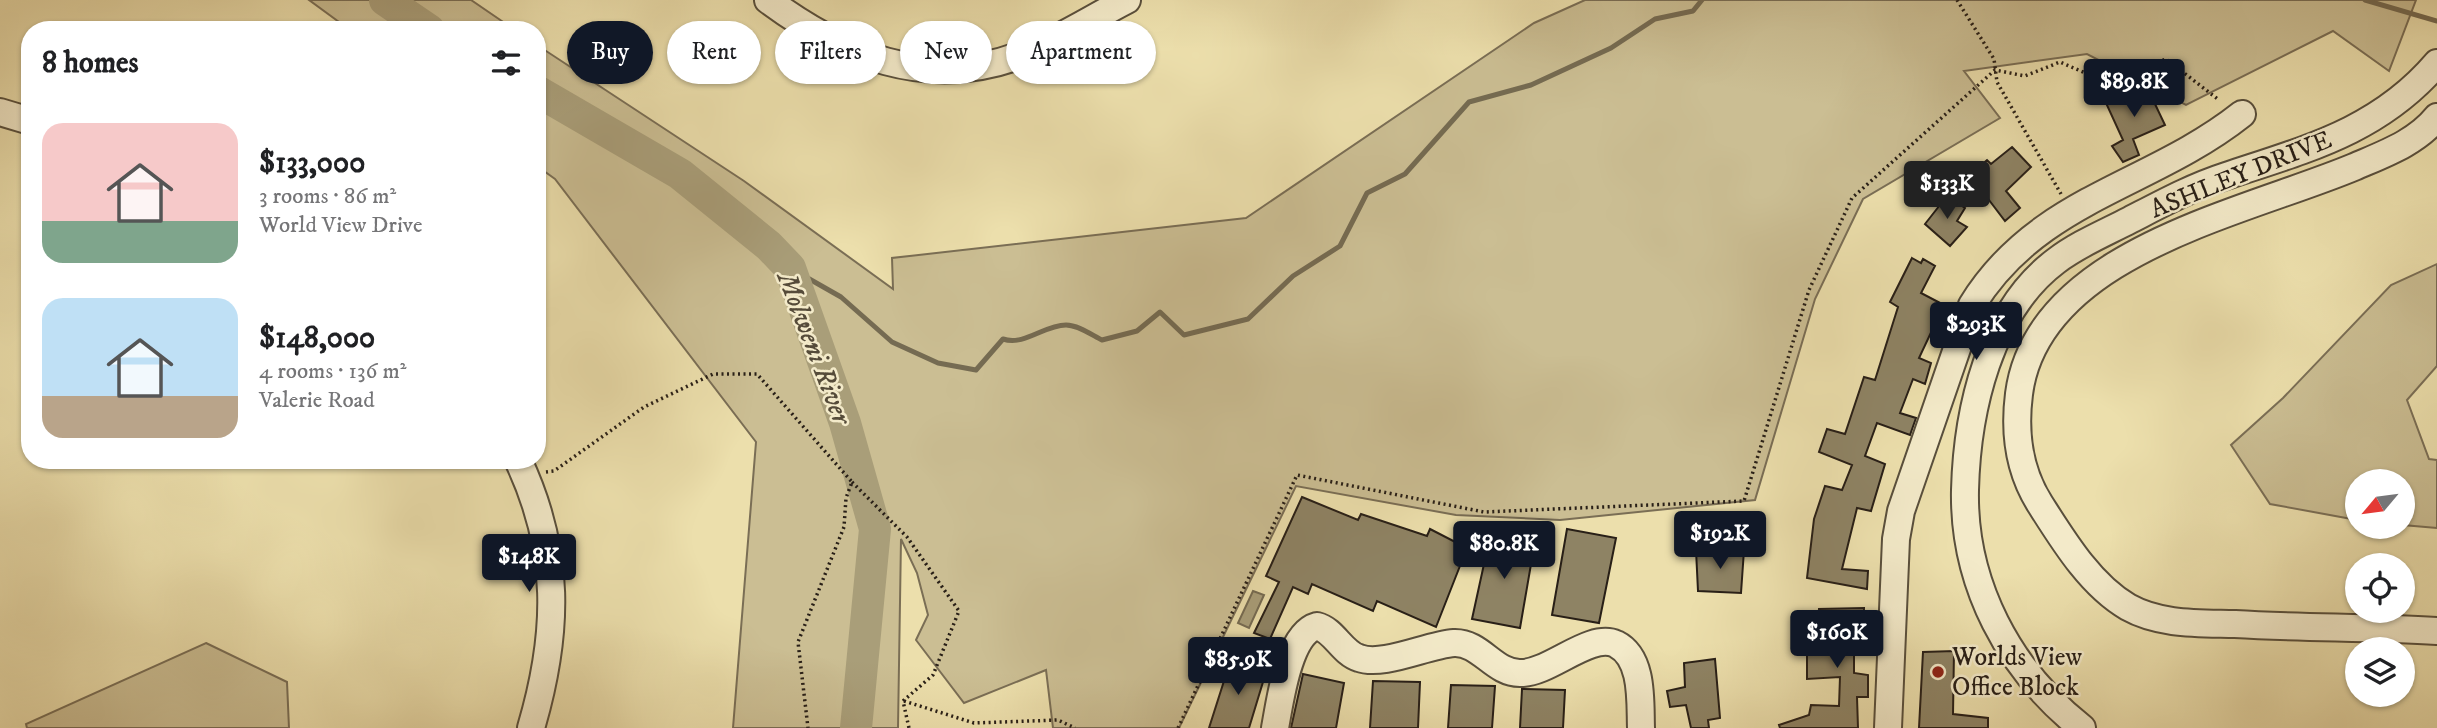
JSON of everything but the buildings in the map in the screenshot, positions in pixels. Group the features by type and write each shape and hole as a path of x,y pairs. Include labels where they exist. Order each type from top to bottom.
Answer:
{"street":[{"path":"768,0 813,33 846,49 916,67 947,67 985,64 1018,55 1127,0"},
{"name":"ASHLEY DRIVE","path":"2082,728 2027,675 1993,619 1976,572 1965,501 1966,456 1975,398 1990,352 2032,284 2054,262 2071,251 2213,180 2317,145 2358,128 2410,93 2437,63"},
{"path":"0,112 21,118"},
{"path":"1888,728 1899,520 1972,304 1989,278 2031,235 2061,216 2212,138 2242,114"},
{"path":"2437,117 2424,131 2396,149 2313,184 2190,227 2108,271 2075,293 2052,317 2031,349 2020,386 2015,433 2021,459 2036,498 2060,537 2103,588 2137,611 2156,618 2198,622 2437,631"},
{"path":"522,469 547,540 553,602 547,665 531,728"},
{"path":"1275,728 1284,682 1297,646 1308,630 1321,626 1360,659 1378,659 1455,643 1471,647 1499,667 1520,674 1544,667 1600,642 1615,644 1627,654 1636,671 1641,728"}],"path":[{"path":"1957,0 1994,60 1997,82 2065,202 2061,216"},
{"path":"1995,70 2025,76 2060,62 2108,83 2166,59 2219,100"},
{"path":"1178,728 1297,475 1484,512 1744,501 1809,290 1852,198 1995,70"},
{"path":"532,469 540,472 554,471 644,407 713,374 757,374 852,482 907,537 959,611 933,676 903,701"},
{"path":"808,728 798,642 844,527 846,498 852,482"},
{"path":"903,701 909,728"},
{"path":"903,701 974,723 1058,720 1075,728"}],"shaded area":[{"path":"309,0 471,0 502,21 338,21"},
{"path":"1585,0 2416,0 2389,71 2333,31 2186,105 2087,54 1964,71 2000,118 1863,199 1815,299 1755,500 1560,520 1456,515 1296,486 1179,728 1053,728 1046,670 964,703 916,640 928,615 917,573 901,539 898,728 733,728 756,442 555,179 546,172 546,51 567,65 567,84 596,84 744,181 893,289 892,258 1246,218 1534,23"},
{"path":"2437,264 2437,366 2407,400 2429,459 2437,460 2437,528 2415,526 2415,469 2345,469 2345,518 2270,504 2231,445 2283,398 2391,285"},
{"path":"1253,591 1264,595 1249,628 1238,623"},
{"path":"206,643 287,682 289,728 27,728 26,724"}],"waterway":[{"name":"Molweni River","path":"385,0 416,21"},
{"path":"790,268 841,297 892,342 938,363 976,370 1003,339 1019,340 1058,326 1075,327 1102,340 1137,331 1160,312 1184,335 1248,319 1293,276 1340,246 1367,193 1405,174 1469,102 1531,85 1611,48 1655,19 1693,11 1702,0"},
{"path":"2365,0 2437,21"},
{"name":"Molweni River","path":"546,96 680,174 769,246 790,268 845,423 875,529 856,728"}],"place":[{"name":"Worlds View Office Block","path":"1938,672"}]}
